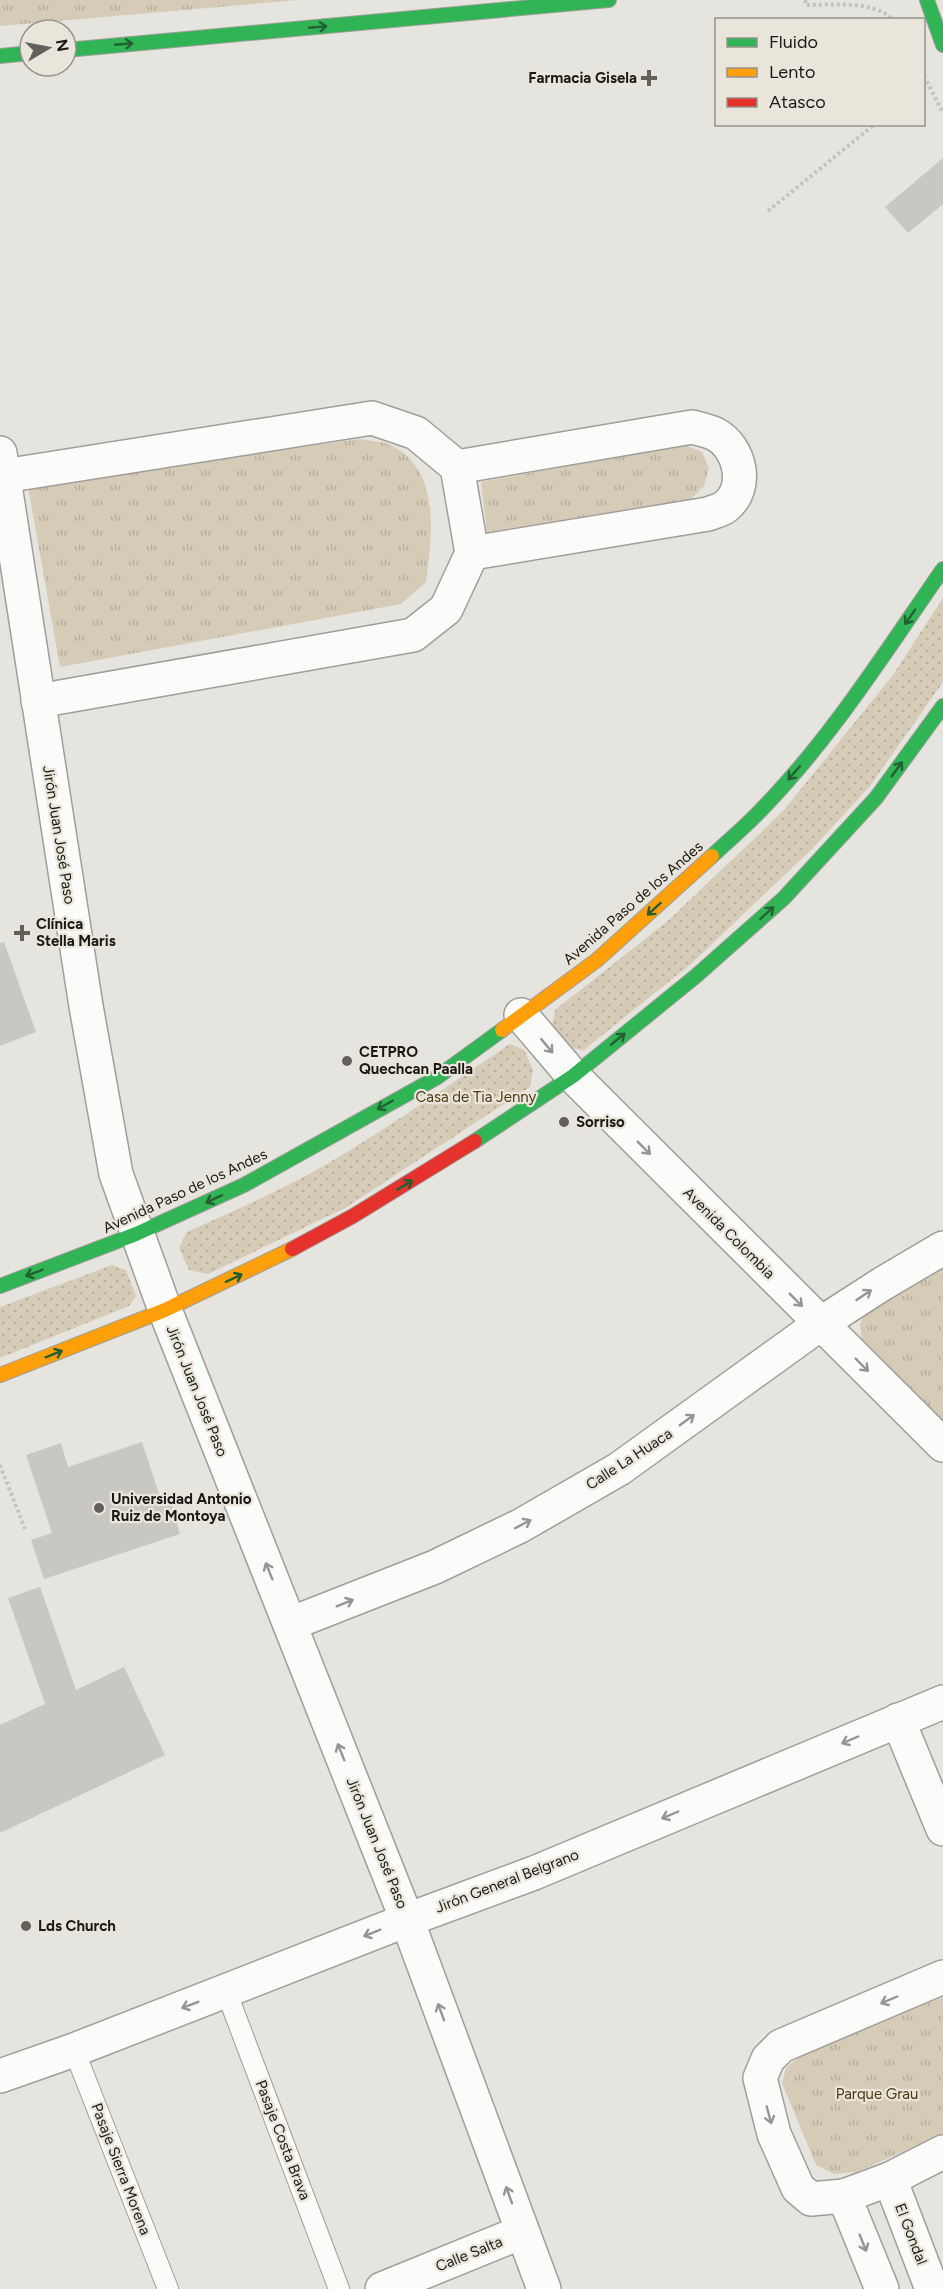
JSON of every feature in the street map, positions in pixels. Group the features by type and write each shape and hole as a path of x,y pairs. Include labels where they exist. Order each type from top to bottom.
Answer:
{"street":[{"path":"78,49 609,0"},
{"path":"927,0 943,45"},
{"path":"0,56 18,54"},
{"path":"2,465 372,418 416,433 457,467 472,554 446,609 413,635 38,700"},
{"path":"457,467 692,427 716,434 731,448 741,466 737,490 726,506 708,514 472,554"},
{"name":"Jirón Juan José Paso","path":"2,465 13,623 38,700 84,995 116,1174 165,1310 407,1920 544,2289"},
{"name":"Avenida Paso de los Andes","path":"0,1286 136,1234 244,1185 436,1078 597,960 762,809 808,757 855,695 943,569"},
{"path":"0,1375 165,1310 283,1254 353,1216 498,1127 573,1076 696,976 784,898 876,798 943,706"},
{"name":"Avenida Colombia","path":"521,1016 573,1076 943,1445"},
{"name":"Calle La Huaca","path":"290,1624 435,1567 520,1526 619,1469 820,1324 943,1248"},
{"name":"Jirón General Belgrano","path":"0,2076 74,2050 534,1873 898,1720 941,1707"},
{"path":"898,1720 943,1829"},
{"path":"943,1977 781,2046 768,2059 760,2078 774,2134 798,2188 811,2199 844,2196 890,2179 943,2152"},
{"name":"El Gondal","path":"890,2179 932,2289"},
{"path":"844,2196 882,2289"},
{"name":"Calle Salta","path":"382,2289 522,2232"}],"lane":[{"name":"Pasaje Costa Brava","path":"226,1991 339,2289"},
{"name":"Pasaje Sierra Morena","path":"74,2050 168,2289"}],"path":[{"path":"805,0 806,5 859,4 888,14 891,18"},
{"path":"925,84 943,113"},
{"path":"768,212 873,126"},
{"path":"0,1465 25,1529"}],"green space":[{"path":"0,0 298,0 78,19 18,18 18,24 0,26"},
{"path":"360,439 388,444 405,455 418,469 430,504 430,544 426,582 401,604 60,667 28,486"},
{"path":"685,445 702,452 709,468 704,486 691,499 487,532 481,482"},
{"path":"943,598 943,682 870,786 813,848 692,963 584,1050 570,1048 552,1027 555,1010 669,920 784,810 893,675"},
{"name":"Casa de Tia Jenny","path":"510,1044 524,1050 533,1070 530,1087 345,1208 208,1274 189,1270 179,1248 187,1232 327,1164 397,1121"},
{"path":"112,1265 126,1270 136,1296 129,1306 0,1358 0,1307"},
{"path":"943,1268 943,1420 862,1340 860,1324 867,1309"},
{"name":"Parque Grau","path":"943,1997 943,2135 856,2172 834,2174 816,2165 782,2083 786,2068 801,2055"}],"building":[{"path":"943,158 943,204 908,233 885,207"},
{"path":"4,942 36,1032 0,1046 0,943"},
{"path":"142,1442 163,1506 171,1503 180,1534 44,1579 31,1540 52,1533 26,1455 61,1443 68,1467"},
{"path":"40,1587 76,1690 124,1667 165,1755 0,1833 0,1725 45,1704 8,1598"}],"traffic: fast":[{"path":"78,49 609,0"},
{"path":"927,0 943,45"},
{"path":"0,56 18,54"},
{"path":"712,856 762,809 812,753 857,693 943,569"},
{"path":"475,1141 573,1076 696,976 784,898 876,798 943,706"},
{"path":"0,1286 136,1234 244,1185 436,1078 502,1030"}],"traffic: slow":[{"path":"502,1030 597,960 712,856"},
{"path":"0,1375 165,1310 292,1249"}],"traffic: jam":[{"path":"292,1249 353,1216 475,1141"}],"place":[{"name":"Farmacia Gisela","path":"649,78"},
{"name":"Clínica Stella Maris","path":"22,933"},
{"name":"CETPRO Quechcan Paalla","path":"347,1061"},
{"name":"Sorriso","path":"564,1122"},
{"name":"Universidad Antonio Ruiz de Montoya","path":"99,1508"},
{"name":"Lds Church","path":"26,1926"}]}
